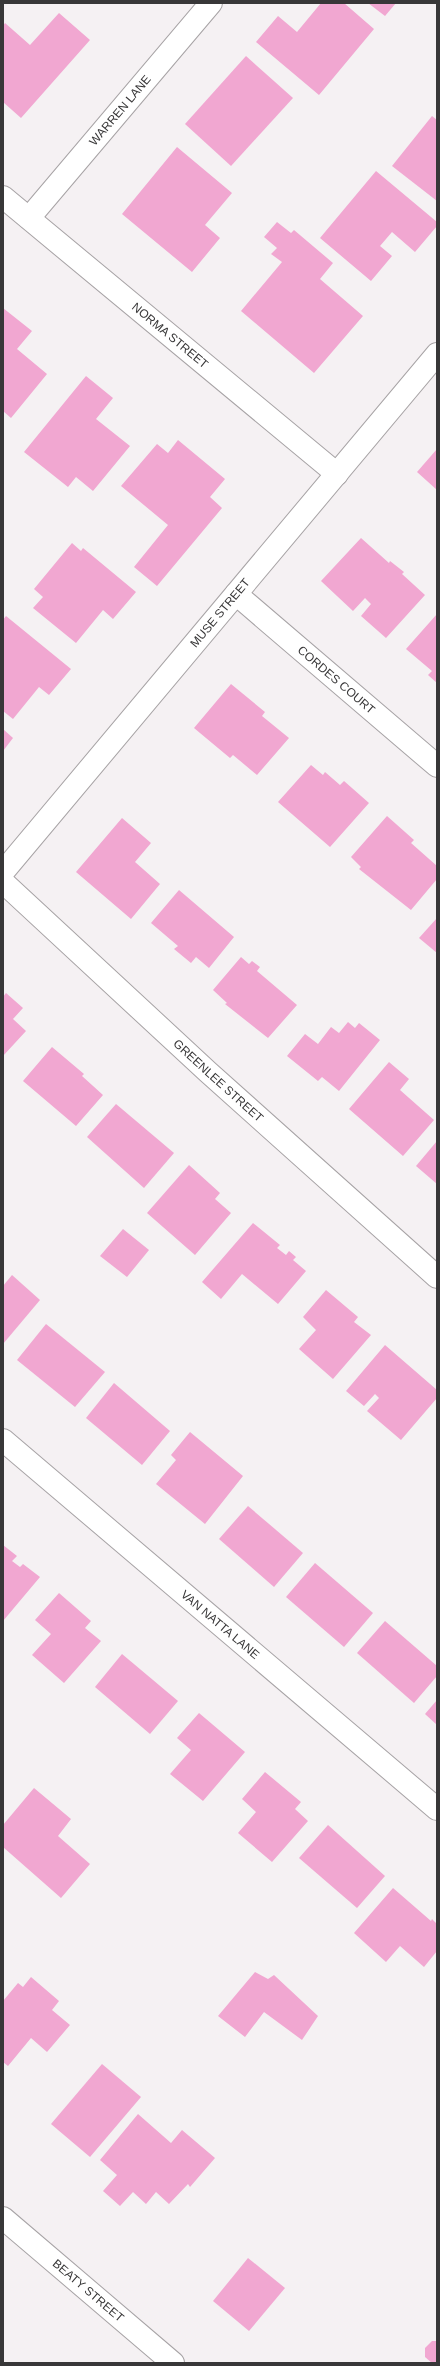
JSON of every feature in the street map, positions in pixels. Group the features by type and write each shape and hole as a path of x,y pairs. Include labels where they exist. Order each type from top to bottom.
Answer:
{"street":[{"name":"WARREN LANE","path":"29,218 211,3"},
{"name":"NORMA STREET","path":"3,197 337,474"},
{"name":"MUSE STREET","path":"3,872 437,354"},
{"name":"CORDES COURT","path":"236,594 437,766"},
{"name":"GREENLEE STREET","path":"3,882 208,1072 437,1277"},
{"name":"VAN NATTA LANE","path":"3,1440 437,1809"},
{"name":"BEATY STREET","path":"3,2218 173,2363"}],"building":[{"path":"321,3 344,3 374,29 319,95 256,42 278,16 297,32"},
{"path":"368,3 396,3 385,16"},
{"path":"59,13 90,40 21,118 3,102 3,26 5,23 30,45"},
{"path":"246,56 293,98 231,166 185,124"},
{"path":"432,116 437,120 437,201 392,166"},
{"path":"177,147 232,193 205,225 220,238 192,272 122,214"},
{"path":"376,171 437,222 437,226 415,252 392,232 380,246 392,256 371,281 320,238"},
{"path":"277,222 291,233 294,230 333,263 320,279 363,316 314,373 241,311 282,262 271,254 277,248 264,237"},
{"path":"3,308 32,331 17,349 47,374 11,418 3,411"},
{"path":"86,376 113,398 96,419 130,446 93,491 76,477 68,487 24,452"},
{"path":"178,440 225,479 210,497 222,508 157,586 134,567 168,525 121,486 157,444 168,453"},
{"path":"437,449 437,490 417,472"},
{"path":"361,538 389,563 390,561 404,572 402,574 425,595 386,638 361,616 371,604 365,598 353,611 321,581"},
{"path":"72,543 81,551 83,548 136,592 113,619 103,610 76,643 33,608 43,597 34,589"},
{"path":"437,614 437,683 428,675 432,671 406,649"},
{"path":"6,616 71,669 49,695 39,687 13,719 3,711 3,620"},
{"path":"231,684 265,712 262,716 289,738 257,775 233,755 230,758 194,728"},
{"path":"3,729 13,738 3,751"},
{"path":"311,765 323,775 325,772 340,785 344,781 369,803 330,847 278,802"},
{"path":"387,816 414,840 411,843 437,866 437,879 411,910 359,869 361,867 351,857"},
{"path":"122,818 151,843 135,862 160,884 131,919 76,872"},
{"path":"179,890 234,937 209,968 196,957 191,963 174,949 178,946 151,923"},
{"path":"437,918 437,953 419,938"},
{"path":"241,957 249,964 252,961 260,967 257,971 297,1005 268,1038 225,1004 227,1003 213,990"},
{"path":"6,993 23,1008 13,1019 26,1031 3,1056 3,997"},
{"path":"348,1022 355,1028 359,1023 380,1040 339,1091 322,1077 318,1081 287,1056 305,1034 318,1044 331,1027 339,1033"},
{"path":"52,1047 84,1074 82,1076 103,1095 76,1126 23,1081"},
{"path":"389,1062 409,1079 400,1090 434,1120 403,1156 349,1109"},
{"path":"116,1104 174,1153 144,1188 87,1137"},
{"path":"437,1141 437,1184 416,1166"},
{"path":"189,1165 220,1193 215,1199 231,1213 195,1255 147,1213"},
{"path":"253,1223 280,1245 277,1248 286,1255 289,1251 296,1257 293,1260 306,1271 278,1304 242,1274 221,1299 202,1282"},
{"path":"123,1229 149,1250 127,1277 100,1256"},
{"path":"12,1275 40,1300 3,1344 3,1286"},
{"path":"326,1290 358,1317 354,1322 371,1335 333,1379 299,1349 316,1330 303,1317"},
{"path":"46,1324 105,1372 75,1407 17,1360"},
{"path":"385,1345 437,1390 437,1398 401,1440 367,1411 379,1398 375,1394 364,1406 346,1391"},
{"path":"114,1383 170,1431 142,1465 86,1418"},
{"path":"190,1432 243,1476 205,1524 156,1484 176,1460 171,1455"},
{"path":"248,1506 303,1553 274,1587 219,1539"},
{"path":"3,1545 17,1556 12,1561 20,1567 23,1564 40,1577 3,1621"},
{"path":"315,1563 373,1613 344,1647 286,1597"},
{"path":"59,1593 91,1621 85,1628 101,1641 64,1683 32,1655 51,1634 35,1620"},
{"path":"385,1621 437,1666 437,1676 414,1703 357,1653"},
{"path":"122,1654 178,1701 150,1734 95,1687"},
{"path":"437,1700 437,1725 425,1714"},
{"path":"199,1713 245,1752 203,1801 170,1774 191,1750 177,1738"},
{"path":"265,1772 301,1802 295,1809 308,1821 272,1862 238,1833 256,1812 242,1799"},
{"path":"34,1788 71,1819 58,1836 90,1864 61,1898 3,1847 3,1825"},
{"path":"328,1825 385,1876 357,1908 299,1858"},
{"path":"393,1888 431,1921 432,1919 437,1924 437,1951 424,1967 400,1946 386,1962 354,1933"},
{"path":"255,1972 268,1979 274,1975 318,2016 302,2040 264,2012 245,2037 218,2016"},
{"path":"31,1977 59,2001 52,2010 70,2025 47,2052 31,2038 8,2066 3,2062 3,2001 18,1983 23,1987"},
{"path":"102,2064 141,2097 90,2157 51,2124"},
{"path":"138,2114 171,2143 182,2130 215,2158 190,2187 188,2184 169,2204 156,2192 146,2204 133,2192 120,2206 103,2191 117,2175 100,2160"},
{"path":"248,2258 285,2288 249,2331 213,2301"},
{"path":"432,2341 437,2341 437,2363 432,2363 425,2357 425,2348"}]}
